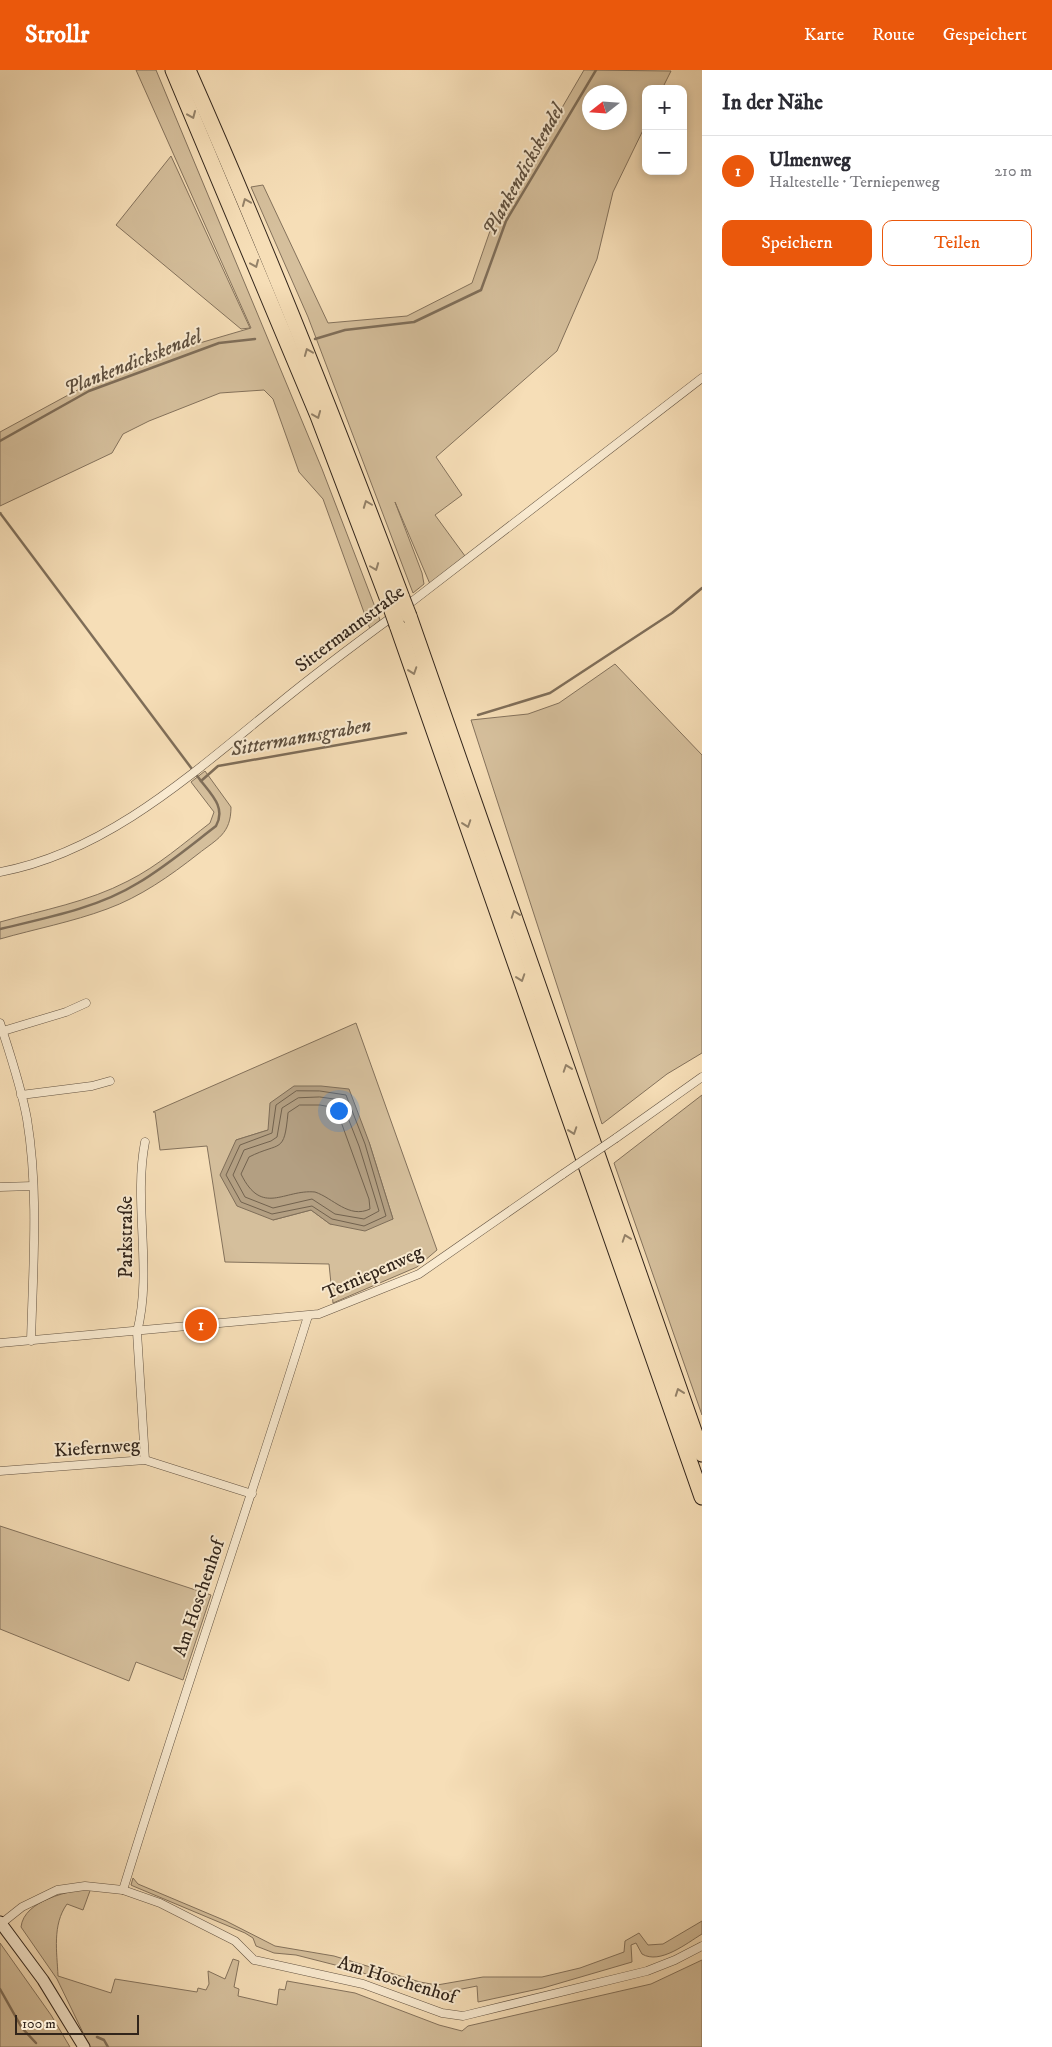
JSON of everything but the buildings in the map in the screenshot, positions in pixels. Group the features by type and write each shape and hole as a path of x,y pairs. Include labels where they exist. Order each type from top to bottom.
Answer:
{"highway":[{"path":"173,70 397,603"},
{"path":"188,70 240,188 332,413 403,620 702,1454"},
{"path":"403,620 702,1497"}],"main road":[{"path":"1,1923 43,1980 84,2047"}],"street":[{"name":"Sittermannstraße","path":"0,872 52,857 102,835 152,803 702,378"},
{"path":"31,1341 35,1224 30,1140 21,1095 1,1028 66,1012 86,1003"},
{"name":"Terniepenweg","path":"0,1343 308,1316 340,1307 419,1274 702,1077"},
{"path":"21,1095 92,1086 110,1081"},
{"name":"Parkstraße","path":"144,1142 141,1163 144,1245 141,1317 137,1332 145,1460"},
{"path":"0,1187 33,1186"},
{"name":"Am Hoschenhof","path":"123,1890 180,1706 252,1494 308,1316"},
{"name":"Kiefernweg","path":"0,1471 145,1460 252,1494"},
{"name":"Am Hoschenhof","path":"1,1923 22,1907 56,1890 85,1886 123,1890 160,1903 236,1941 254,1960 363,1984 442,2014 458,2016 487,2011 647,1971 675,1960 702,1946"}],"shaded area":[{"path":"136,70 156,70 322,469 380,620 370,629 323,499 299,472 273,399 264,390 220,393 149,421 123,434 112,453 0,506 0,432 94,381 186,347 251,328"},
{"path":"584,70 671,71 664,85 642,85 642,132 613,192 597,259 557,351 436,457 462,495 435,515 465,556 430,584 395,502 422,573 424,584 413,593 308,317 251,187 263,185 328,323 407,316 472,283 490,231"},
{"path":"171,156 250,328 241,329 116,225"},
{"path":"615,664 702,755 702,1053 667,1074 602,1124 471,720 528,714 559,703"},
{"path":"205,771 231,807 229,824 217,840 166,878 119,904 80,918 0,939 0,922 97,895 128,881 170,854 210,823 214,812 191,782"},
{"path":"356,1023 437,1250 417,1267 333,1303 329,1264 225,1262 207,1146 160,1150 155,1112 153,1112","holes":["268,1130 369,1142 393,1219 330,1224 311,1210 273,1220 236,1140"]},
{"path":"702,1095 702,1415 614,1163"},
{"path":"0,1526 211,1595 183,1680 136,1662 129,1681 0,1629"},
{"path":"133,1878 138,1884 226,1921 275,1946 334,1956 420,1982 437,1985 483,1977 542,1977 580,1968 624,1952 625,1941 639,1933 648,1945 663,1944 702,1921 702,1934 673,1952 657,1957 649,1957 642,1954 636,1943 631,1945 632,1962 543,1988 478,2002 477,1986 432,1995 347,1968 296,1955 274,1953 256,1946 253,1938 245,1933 131,1885"},
{"path":"91,1888 83,1910 67,1904 62,1912 56,1939 58,1976 111,1993 115,1979 197,1992 198,1988 206,1990 209,1984 208,1971 225,1979 233,1959 239,1961 234,1987 239,1989 238,1996 277,2005 279,1989 285,1990 287,1981 355,1993 439,2025 462,2031 468,2026 651,1984 702,1960 702,2047 90,2047 57,1979 21,1927 24,1918 30,1910 49,1898"},
{"path":"0,1943 51,2015 70,2047 0,2047"}],"water":[{"path":"294,1086 349,1089 369,1142 393,1219 365,1231 330,1224 311,1210 273,1220 237,1206 220,1175 236,1140 268,1130 270,1103"}],"waterway":[{"name":"Plankendickskendel","path":"315,339 345,330 414,322 481,290 506,221 596,70"},
{"name":"Plankendickskendel","path":"0,441 89,391 219,343 255,339"},
{"path":"0,513 201,781"},
{"name":"Sittermannsgraben","path":"478,715 550,693 672,613 702,588"},
{"name":"Sittermannsgraben","path":"0,929 89,906 106,899 138,883 177,856 216,826 219,819 219,808 201,781 218,766 406,733"},
{"path":"0,1989 22,2028 36,2043"},
{"path":"97,2037 104,2040 108,2047"}],"place":[{"name":"Ulmenweg","path":"201,1325"}]}
